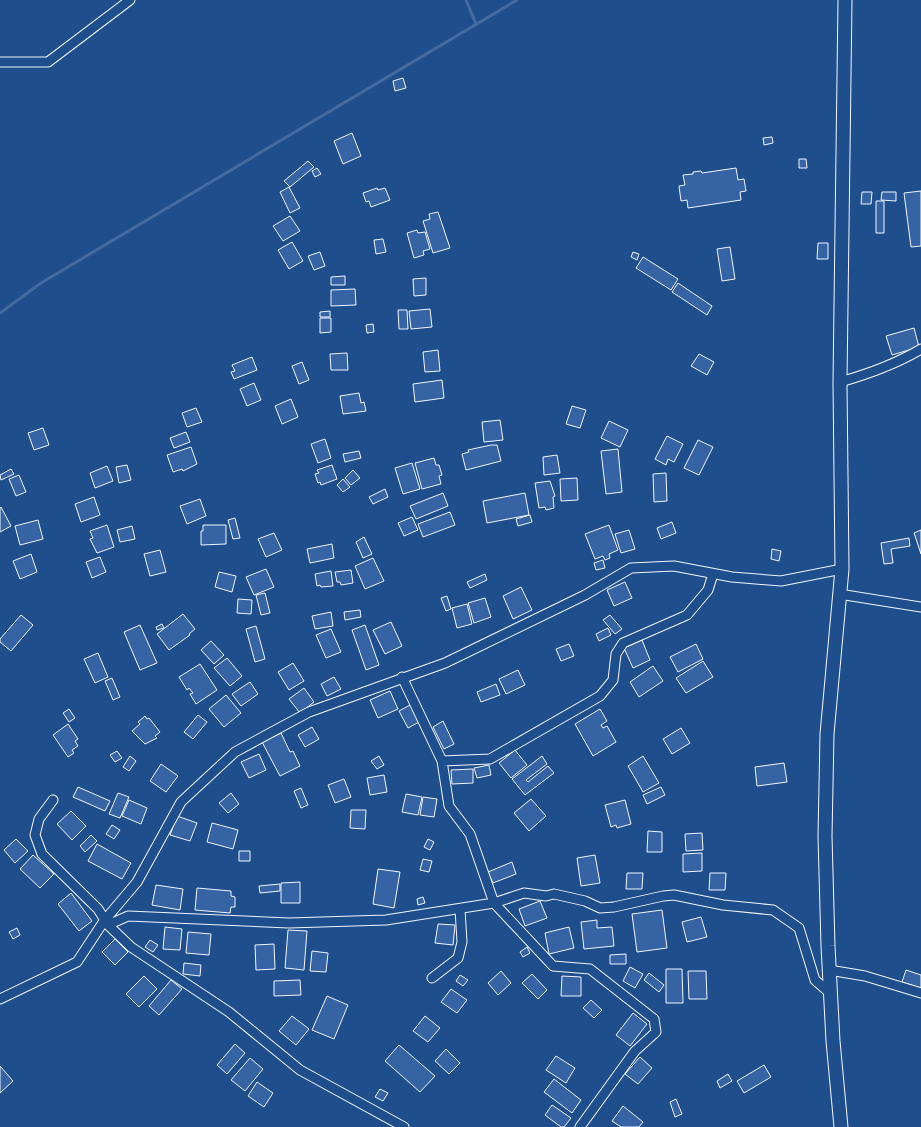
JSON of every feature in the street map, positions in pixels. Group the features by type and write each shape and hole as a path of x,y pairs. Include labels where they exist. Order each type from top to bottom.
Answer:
{"main road":[{"path":"841,1127 829,970 825,836 828,734 842,569 840,382 845,0"}],"street":[{"path":"0,62 48,62 130,0"},
{"path":"840,382 870,373 921,348"},
{"path":"0,999 77,962 137,882 181,802 235,752 309,712 402,677 445,663 585,595 631,568 674,566 732,577 781,581 842,569"},
{"path":"442,761 490,759 600,696 613,680 616,654 623,643 687,615 708,590 713,574"},
{"path":"840,594 921,607"},
{"path":"402,677 442,761 449,806 470,834 494,903 553,966 590,969 654,1019 656,1032 635,1051 580,1127"},
{"path":"53,800 39,819 35,835 42,854 98,909 106,923 131,947 229,1012 300,1070 404,1127"},
{"path":"106,923 128,916 289,923 386,920 494,903 524,893 546,896 554,894 585,901 600,908 614,908 663,896 674,895 723,906 773,910 799,928 815,980 831,994"},
{"path":"432,978 458,958 462,942 460,909"},
{"path":"829,970 865,976 921,993"}],"building":[{"path":"403,78 406,88 395,91 393,81"},
{"path":"352,133 361,156 343,164 334,141"},
{"path":"772,137 773,143 764,145 763,138"},
{"path":"799,159 806,159 807,168 799,168"},
{"path":"308,161 314,167 290,187 284,181"},
{"path":"317,168 321,174 315,177 312,171"},
{"path":"736,168 738,180 744,179 746,191 740,192 741,200 688,208 687,200 681,201 679,186 685,185 683,175 693,174 693,172 701,171 702,173"},
{"path":"289,187 300,208 290,213 280,192"},
{"path":"377,188 378,190 385,188 390,200 371,207 369,201 366,202 363,193"},
{"path":"921,191 921,246 911,247 904,193"},
{"path":"862,192 872,192 871,204 861,204"},
{"path":"882,192 896,192 896,201 881,200"},
{"path":"876,201 884,201 884,233 876,233"},
{"path":"438,212 450,248 433,253 423,221 430,219 429,214"},
{"path":"290,216 300,231 283,241 273,226"},
{"path":"417,230 418,233 425,232 430,249 423,251 424,255 414,258 407,233"},
{"path":"383,239 386,252 376,254 374,240"},
{"path":"292,242 303,261 289,269 278,250"},
{"path":"818,243 828,243 828,259 817,259"},
{"path":"730,247 735,279 722,281 717,249"},
{"path":"320,252 325,266 314,270 308,256"},
{"path":"633,252 639,254 637,260 631,257"},
{"path":"643,257 678,279 671,290 636,268"},
{"path":"345,276 345,285 331,285 331,277"},
{"path":"426,278 426,295 414,296 413,279"},
{"path":"678,283 712,306 707,315 672,292"},
{"path":"355,289 356,305 331,306 331,290"},
{"path":"430,309 432,327 411,329 409,311"},
{"path":"398,310 407,310 408,329 399,329"},
{"path":"330,311 330,317 320,317 320,312"},
{"path":"320,318 331,318 331,332 320,333"},
{"path":"373,324 374,332 367,333 366,325"},
{"path":"914,328 919,347 892,355 886,336"},
{"path":"438,350 440,371 425,372 423,352"},
{"path":"347,353 348,370 331,370 330,354"},
{"path":"699,354 714,362 707,375 691,366"},
{"path":"252,357 257,370 234,379 231,372 235,371 232,365"},
{"path":"302,362 309,380 299,384 292,366"},
{"path":"442,380 444,398 415,402 413,384"},
{"path":"254,383 261,400 247,406 240,389"},
{"path":"359,393 361,403 364,402 366,411 343,414 340,396"},
{"path":"291,399 298,417 282,424 275,406"},
{"path":"572,406 586,410 580,428 566,424"},
{"path":"196,408 202,422 187,427 182,413"},
{"path":"500,420 503,440 484,442 482,422"},
{"path":"609,421 628,430 620,447 601,438"},
{"path":"43,428 49,445 34,450 28,433"},
{"path":"186,432 190,442 174,448 170,438"},
{"path":"667,436 683,444 674,462 668,459 666,465 655,459"},
{"path":"325,439 331,458 318,463 311,444"},
{"path":"698,440 713,447 699,475 684,468"},
{"path":"497,445 501,461 466,470 462,454 469,452 468,450"},
{"path":"191,447 197,464 183,471 182,469 173,472 167,455"},
{"path":"618,449 622,492 606,494 601,451"},
{"path":"359,451 361,458 345,462 343,454"},
{"path":"557,455 560,473 544,475 543,457"},
{"path":"434,458 436,465 439,465 442,475 439,476 441,484 422,489 415,463"},
{"path":"412,463 420,489 403,494 395,468"},
{"path":"127,465 131,480 119,483 116,467"},
{"path":"332,465 337,479 321,485 320,482 318,483 315,474 319,473 317,470"},
{"path":"107,466 113,481 95,488 90,473"},
{"path":"11,469 14,474 1,480 0,475"},
{"path":"353,470 360,478 351,485 345,478"},
{"path":"666,473 667,501 654,502 653,474"},
{"path":"19,475 26,492 16,496 9,479"},
{"path":"577,478 578,500 561,501 560,479"},
{"path":"343,479 350,487 343,492 337,485"},
{"path":"550,481 555,496 553,497 554,508 546,510 545,507 539,508 535,483"},
{"path":"385,489 388,497 373,504 369,497"},
{"path":"443,493 448,506 416,519 410,506"},
{"path":"525,493 529,515 487,523 483,501"},
{"path":"94,497 100,515 81,522 75,504"},
{"path":"200,499 206,516 187,524 180,506"},
{"path":"1,507 11,526 0,532 0,508"},
{"path":"450,512 455,525 423,537 418,524"},
{"path":"530,515 532,522 518,526 516,519"},
{"path":"412,517 418,530 404,536 398,523"},
{"path":"235,518 240,538 233,539 228,520"},
{"path":"38,520 43,539 20,545 15,526"},
{"path":"672,522 676,533 661,539 657,528"},
{"path":"107,525 114,547 97,553 90,539 93,538 90,531"},
{"path":"203,525 226,525 226,544 201,545 201,531 203,531"},
{"path":"609,525 618,550 609,554 610,558 605,560 603,556 595,559 585,534"},
{"path":"132,526 135,539 120,542 117,530"},
{"path":"629,530 635,549 621,553 615,534"},
{"path":"921,530 921,554 914,533"},
{"path":"274,533 282,550 266,557 258,539"},
{"path":"364,537 372,554 363,558 356,542"},
{"path":"909,538 910,546 891,549 893,563 884,564 881,543"},
{"path":"332,544 334,558 310,563 307,549"},
{"path":"772,549 781,551 779,561 771,559"},
{"path":"160,550 166,572 150,576 144,554"},
{"path":"31,554 37,572 20,579 13,561"},
{"path":"100,557 106,572 92,578 86,562"},
{"path":"373,558 384,581 365,589 355,566"},
{"path":"603,560 605,568 596,570 594,563"},
{"path":"266,569 274,587 254,595 246,577"},
{"path":"351,570 353,583 341,585 340,582 337,582 335,572"},
{"path":"331,571 333,586 317,586 315,574"},
{"path":"219,572 236,576 232,592 215,587"},
{"path":"485,574 487,580 470,588 467,582"},
{"path":"625,582 632,598 614,606 607,590"},
{"path":"521,587 532,610 513,619 503,596"},
{"path":"265,593 270,613 261,615 256,595"},
{"path":"447,596 451,609 446,611 441,598"},
{"path":"485,598 491,617 474,623 468,603"},
{"path":"238,599 252,600 251,614 237,613"},
{"path":"467,604 472,624 457,628 452,608"},
{"path":"360,610 361,617 345,620 344,612"},
{"path":"331,612 333,626 315,629 312,616"},
{"path":"183,614 195,629 189,634 190,635 169,650 157,634"},
{"path":"21,615 33,625 11,651 0,642 0,639"},
{"path":"610,615 622,629 615,634 603,620"},
{"path":"391,622 402,646 385,654 373,630"},
{"path":"162,624 164,628 157,630 156,627"},
{"path":"140,625 157,663 140,670 124,632"},
{"path":"365,625 379,665 366,670 352,630"},
{"path":"256,626 265,659 255,662 246,629"},
{"path":"608,628 611,635 599,641 596,634"},
{"path":"331,629 341,652 326,658 316,635"},
{"path":"642,640 650,660 633,668 624,648"},
{"path":"211,641 224,655 214,664 201,650"},
{"path":"569,644 574,656 561,661 556,649"},
{"path":"696,644 703,659 678,672 670,657"},
{"path":"98,653 108,677 95,683 84,659"},
{"path":"227,658 242,676 230,686 214,668"},
{"path":"703,661 713,677 686,693 676,678"},
{"path":"293,663 304,681 289,690 278,672"},
{"path":"200,664 217,690 196,704 190,694 193,693 189,688 187,690 179,677"},
{"path":"653,666 663,681 639,697 630,682"},
{"path":"518,670 525,685 506,694 499,679"},
{"path":"334,677 341,689 327,696 321,684"},
{"path":"112,678 120,697 113,700 105,681"},
{"path":"250,682 258,694 241,706 232,694"},
{"path":"496,684 500,695 481,702 477,692"},
{"path":"304,688 314,702 300,713 289,699"},
{"path":"390,691 398,709 378,718 370,700"},
{"path":"226,695 241,713 224,727 209,709"},
{"path":"412,704 421,721 408,728 399,711"},
{"path":"69,709 75,718 69,722 63,713"},
{"path":"600,709 607,721 601,725 603,728 607,726 616,742 593,756 575,724"},
{"path":"198,715 207,722 193,739 184,732"},
{"path":"145,716 147,719 149,718 160,732 155,736 157,738 145,744 132,731 140,724 138,722"},
{"path":"443,721 454,744 444,749 433,727"},
{"path":"68,724 78,739 75,741 78,746 72,750 74,753 68,757 53,735"},
{"path":"312,727 319,739 305,747 298,735"},
{"path":"681,728 690,743 672,754 663,739"},
{"path":"281,733 290,752 293,751 300,766 280,776 262,742"},
{"path":"515,750 527,765 511,778 499,763"},
{"path":"117,751 122,758 115,762 110,755"},
{"path":"259,754 266,770 249,778 241,762"},
{"path":"130,756 136,761 129,771 123,767"},
{"path":"379,756 384,765 377,769 371,761"},
{"path":"542,756 547,764 526,780 528,782 548,766 554,773 525,795 512,779"},
{"path":"643,756 659,783 643,792 628,766"},
{"path":"784,763 787,782 757,786 755,767"},
{"path":"161,764 178,776 166,792 150,781"},
{"path":"489,765 491,775 477,778 474,768"},
{"path":"473,769 473,783 452,784 451,770"},
{"path":"384,775 387,792 370,795 367,778"},
{"path":"344,779 351,797 335,803 328,785"},
{"path":"78,787 110,801 105,811 73,797"},
{"path":"661,787 665,795 647,804 643,795"},
{"path":"301,788 308,805 301,808 294,791"},
{"path":"118,793 129,797 120,818 109,814"},
{"path":"231,793 239,804 228,813 219,803"},
{"path":"406,794 422,797 418,815 402,812"},
{"path":"423,797 437,799 434,817 420,815"},
{"path":"531,799 546,816 529,831 514,813"},
{"path":"129,800 147,808 141,824 122,816"},
{"path":"625,800 631,824 617,828 616,825 611,827 605,805"},
{"path":"351,810 366,810 365,829 350,828"},
{"path":"71,811 86,826 72,840 57,824"},
{"path":"177,816 197,823 190,841 170,835"},
{"path":"212,823 238,830 233,849 207,842"},
{"path":"112,825 120,830 114,839 106,834"},
{"path":"648,831 662,832 662,852 647,852"},
{"path":"702,833 703,850 686,851 685,834"},
{"path":"91,835 97,841 85,852 80,846"},
{"path":"16,839 28,851 15,863 4,850"},
{"path":"428,839 434,842 430,850 424,847"},
{"path":"97,844 131,863 122,879 88,861"},
{"path":"239,851 250,851 250,861 239,861"},
{"path":"702,853 702,871 683,872 683,854"},
{"path":"33,855 54,874 40,888 20,869"},
{"path":"595,855 600,883 581,886 577,858"},
{"path":"423,859 432,861 429,872 420,870"},
{"path":"512,862 516,874 493,883 488,872"},
{"path":"378,869 400,872 394,908 373,904"},
{"path":"627,873 643,873 642,889 626,889"},
{"path":"710,873 726,873 725,890 709,890"},
{"path":"300,882 300,903 281,903 281,883"},
{"path":"280,884 280,891 260,893 259,886"},
{"path":"156,885 183,889 180,910 152,905"},
{"path":"197,888 231,891 231,896 235,897 235,907 231,907 230,913 195,910"},
{"path":"71,893 92,921 79,931 58,904"},
{"path":"423,897 425,903 418,905 417,899"},
{"path":"540,901 547,918 525,926 519,909"},
{"path":"662,910 667,948 637,952 632,914"},
{"path":"701,917 707,937 687,942 682,922"},
{"path":"597,920 597,928 612,927 614,946 584,949 581,922"},
{"path":"438,924 455,925 453,945 435,943"},
{"path":"165,927 182,929 180,950 163,949"},
{"path":"569,927 574,948 549,954 545,933"},
{"path":"17,928 20,935 13,939 9,932"},
{"path":"288,930 307,931 304,970 285,968"},
{"path":"188,932 211,934 209,955 186,953"},
{"path":"115,939 128,952 115,965 102,952"},
{"path":"150,940 158,945 153,952 145,947"},
{"path":"274,944 275,969 256,970 255,945"},
{"path":"527,947 530,953 523,957 520,952"},
{"path":"312,951 328,953 326,972 310,971"},
{"path":"626,954 626,964 610,964 610,955"},
{"path":"184,963 201,965 200,976 183,974"},
{"path":"630,967 643,974 635,988 623,981"},
{"path":"666,969 682,969 683,1003 666,1003"},
{"path":"906,970 921,975 921,988 902,982"},
{"path":"501,971 511,983 498,995 488,983"},
{"path":"688,971 706,971 707,999 689,999"},
{"path":"649,973 664,985 659,992 644,980"},
{"path":"532,974 547,990 538,999 522,983"},
{"path":"460,975 468,980 463,986 456,981"},
{"path":"144,976 157,989 139,1007 126,994"},
{"path":"562,976 581,977 581,996 561,996"},
{"path":"171,980 182,989 159,1015 149,1006"},
{"path":"300,980 301,995 274,996 274,981"},
{"path":"451,989 467,1000 457,1013 441,1002"},
{"path":"327,996 348,1005 334,1039 312,1030"},
{"path":"591,1000 602,1010 594,1018 583,1008"},
{"path":"633,1013 647,1024 630,1046 616,1035"},
{"path":"292,1016 309,1029 296,1045 279,1031"},
{"path":"425,1016 440,1028 428,1042 413,1031"},
{"path":"235,1044 245,1053 227,1074 217,1065"},
{"path":"399,1045 435,1076 420,1092 385,1061"},
{"path":"446,1049 460,1063 449,1074 435,1061"},
{"path":"556,1056 575,1068 566,1083 546,1070"},
{"path":"640,1057 652,1068 638,1084 625,1074"},
{"path":"250,1058 263,1069 245,1091 231,1080"},
{"path":"764,1065 771,1077 744,1093 737,1081"},
{"path":"0,1066 13,1081 0,1093"},
{"path":"728,1074 732,1081 720,1088 717,1081"},
{"path":"554,1079 581,1100 572,1113 544,1092"},
{"path":"257,1082 273,1093 264,1107 248,1096"},
{"path":"380,1089 388,1093 383,1101 375,1097"},
{"path":"676,1099 682,1114 675,1117 670,1102"},
{"path":"552,1105 571,1118 564,1127 561,1127 545,1115"},
{"path":"623,1106 643,1122 639,1127 621,1127 612,1121"}],"waterway":[{"path":"466,0 476,24"},
{"path":"0,313 41,283 517,0"}]}
